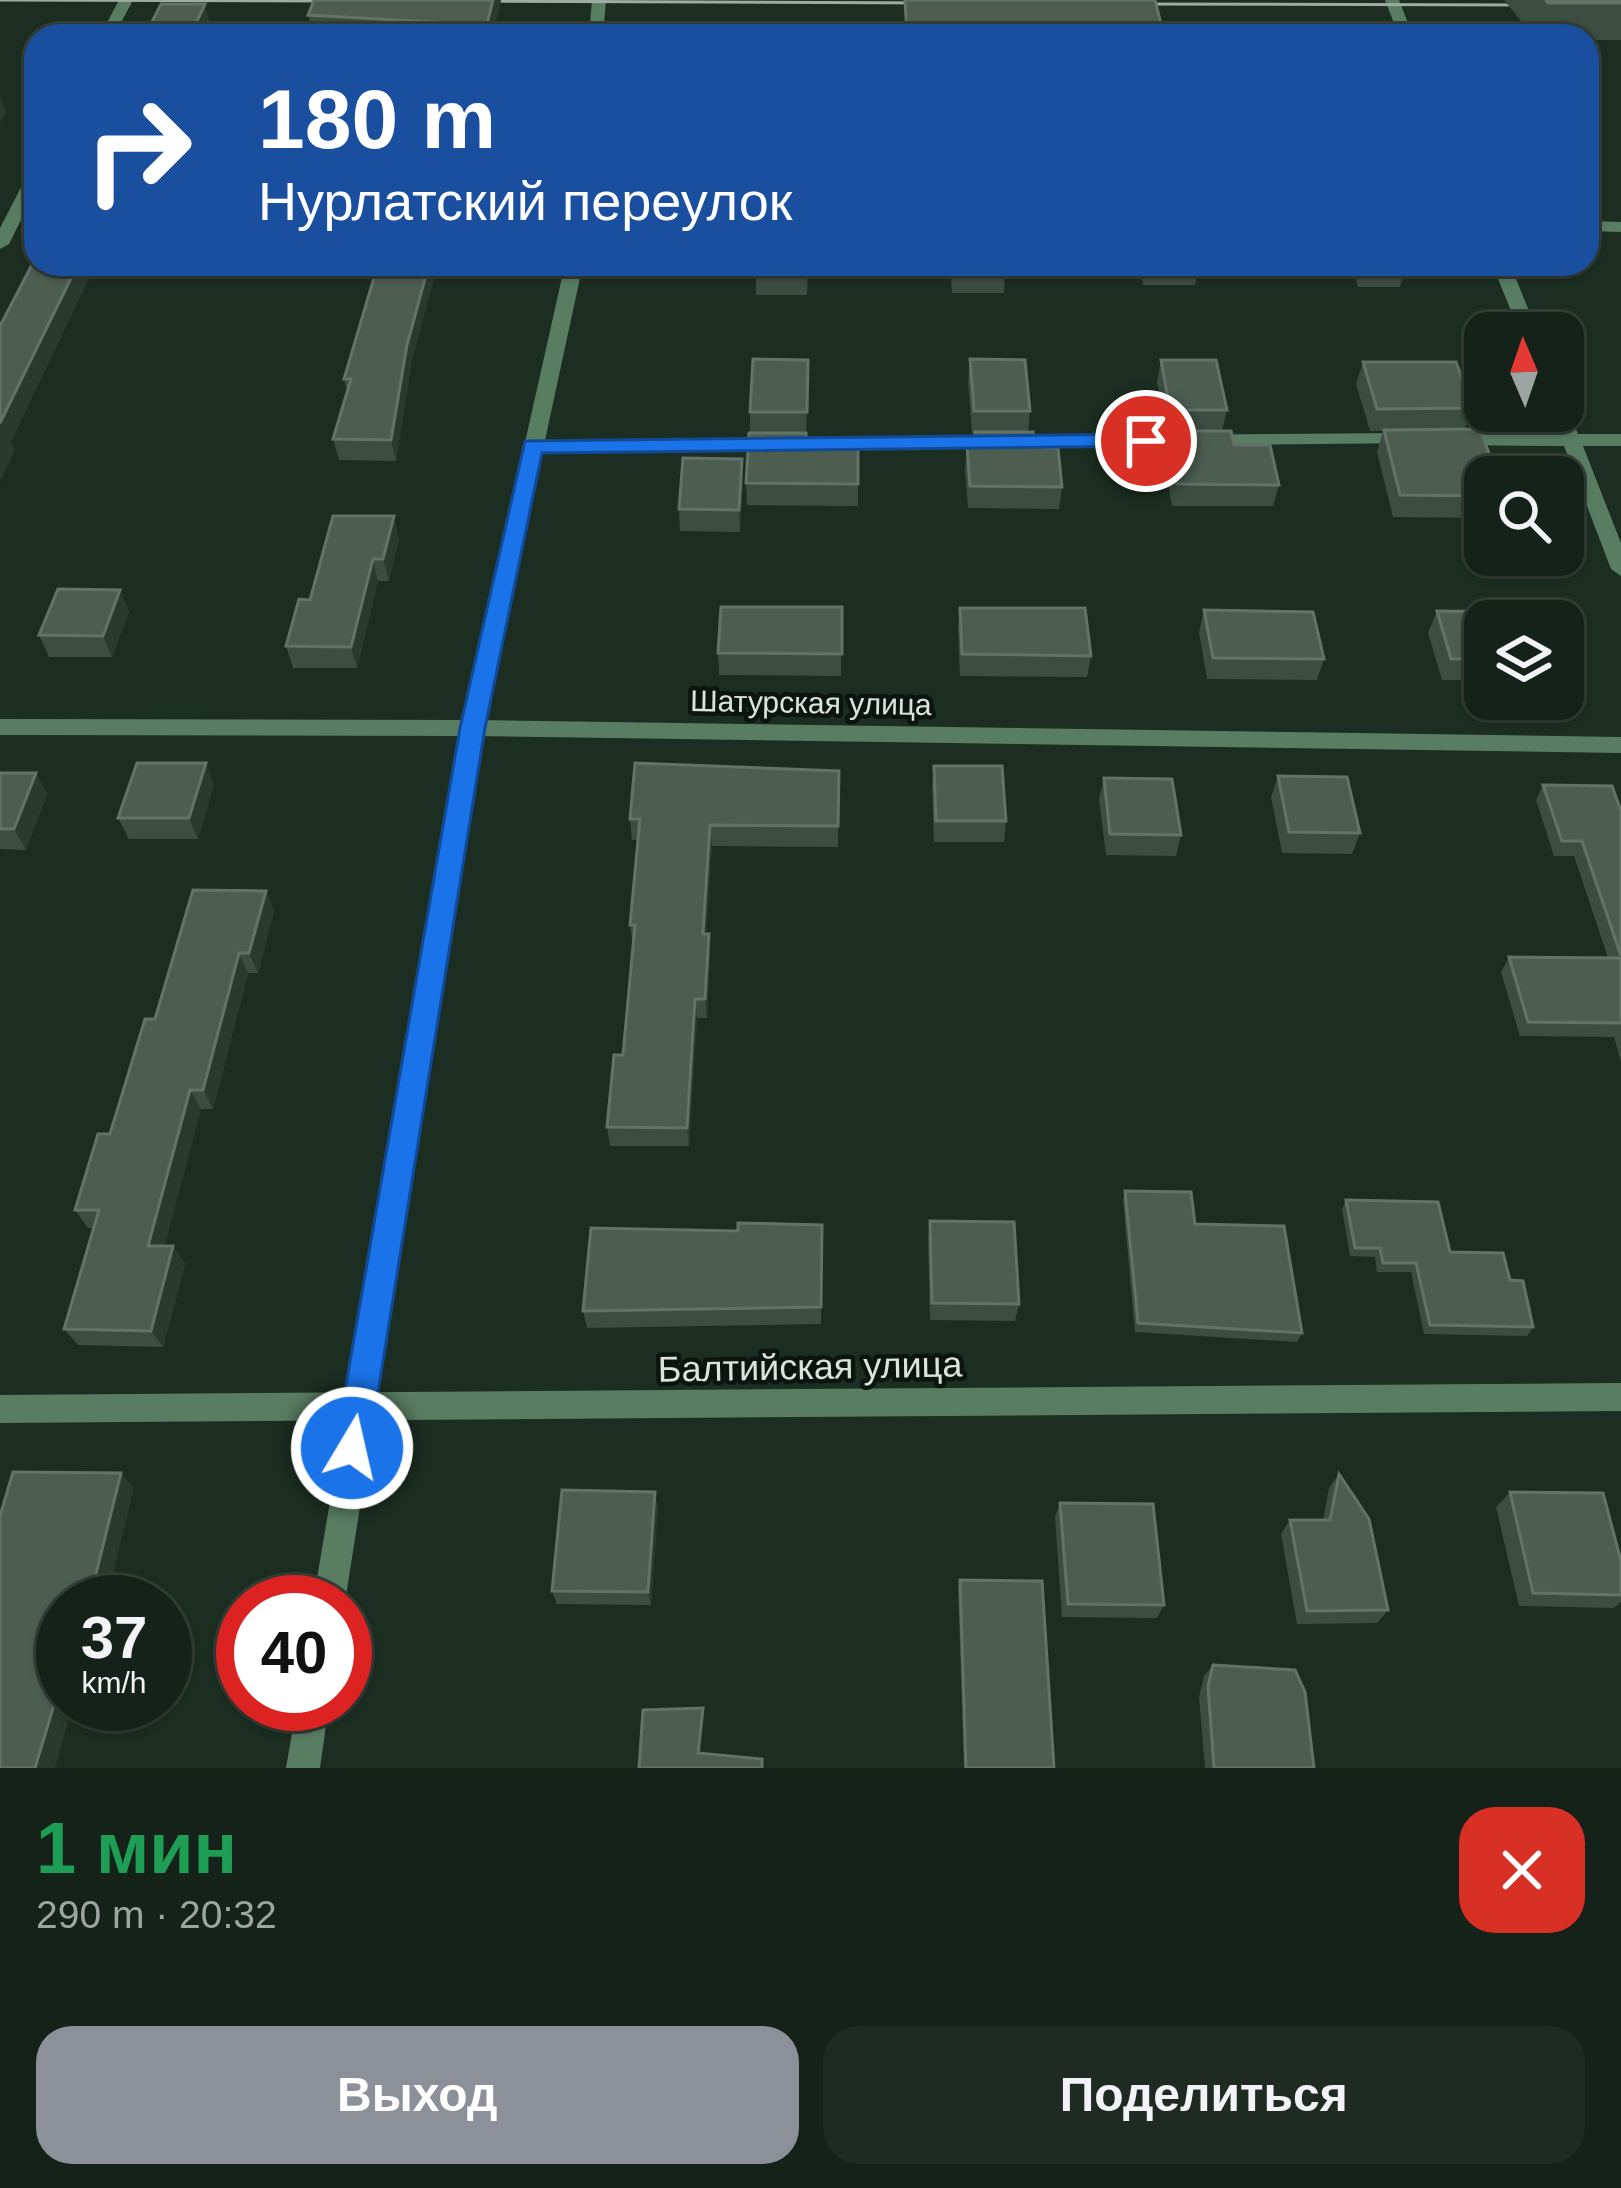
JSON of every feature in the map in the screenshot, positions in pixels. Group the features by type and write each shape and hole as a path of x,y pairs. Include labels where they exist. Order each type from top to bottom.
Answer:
{"street":[{"path":"0,244 24,197"},
{"path":"332,1575 472,728 571,276"},
{"path":"1506,276 1520,312"},
{"path":"1569,432 1621,569"},
{"path":"532,446 1621,440"},
{"name":"Шатурская улица","path":"0,727 472,728 1621,745"},
{"name":"Балтийская улица","path":"0,1408 358,1410 1621,1397"},
{"path":"303,1768 309,1731"}],"building":[{"path":"314,0 493,0 487,24 308,15"},
{"path":"905,0 1155,0 1161,24 1076,24 906,24"},
{"path":"1546,0 1621,0 1621,3 1548,3"},
{"path":"161,4 205,4 196,24 151,24"},
{"path":"26,276 72,276 0,423 0,326"},
{"path":"374,276 426,276 407,345 391,440 333,439 351,379 344,379"},
{"path":"753,359 808,360 807,412 750,412"},
{"path":"970,359 1025,360 1030,411 974,411"},
{"path":"1161,360 1216,360 1227,410 1170,410"},
{"path":"1363,362 1456,362 1464,384 1464,408 1377,409"},
{"path":"1384,430 1481,432 1490,456 1464,456 1464,496 1400,495"},
{"path":"1174,431 1231,431 1234,445 1270,445 1279,485 1177,484 1170,444 1176,444"},
{"path":"975,432 1033,432 1034,447 1058,448 1062,487 970,486 967,447 976,447"},
{"path":"749,433 806,433 806,444 858,445 858,484 746,483"},
{"path":"683,458 742,459 739,510 679,509"},
{"path":"333,516 394,516 383,559 373,559 351,647 286,646 299,599 310,600"},
{"path":"58,589 120,590 103,636 39,635"},
{"path":"721,607 842,607 842,654 718,653"},
{"path":"960,608 1085,608 1091,656 962,654"},
{"path":"1204,610 1313,612 1324,659 1213,658"},
{"path":"1437,611 1464,611 1464,659 1451,659"},
{"path":"137,763 206,763 189,818 118,818"},
{"path":"635,763 839,771 838,826 710,825 703,934 709,934 705,999 695,999 687,1128 607,1127 614,1055 623,1055 635,925 630,925 640,819 630,819"},
{"path":"934,766 1002,766 1006,821 936,821"},
{"path":"0,773 36,773 14,829 0,829"},
{"path":"1278,776 1347,777 1360,833 1289,832"},
{"path":"1104,778 1172,779 1181,835 1110,834"},
{"path":"1543,785 1612,786 1621,811 1621,956 1582,841 1562,841"},
{"path":"193,890 266,891 249,953 239,953 203,1090 190,1090 148,1246 173,1246 151,1331 64,1329 99,1210 75,1210 98,1134 110,1134 145,1019 155,1019"},
{"path":"1509,957 1621,958 1621,1023 1528,1022"},
{"path":"1125,1191 1191,1192 1195,1224 1284,1226 1302,1333 1138,1323"},
{"path":"1346,1200 1438,1202 1450,1252 1503,1253 1510,1280 1523,1281 1533,1327 1430,1325 1416,1263 1383,1263 1380,1248 1355,1248"},
{"path":"930,1221 1014,1222 1019,1304 932,1303"},
{"path":"738,1223 822,1225 821,1307 583,1311 591,1228 738,1231"},
{"path":"13,1472 121,1473 96,1575 36,1575 36,1731 46,1731 35,1768 0,1768 0,1516"},
{"path":"1339,1474 1369,1519 1388,1610 1307,1611 1290,1520 1330,1520"},
{"path":"562,1490 655,1492 648,1592 552,1591"},
{"path":"1510,1492 1603,1493 1621,1561 1621,1595 1533,1593"},
{"path":"1060,1503 1153,1504 1164,1605 1068,1604"},
{"path":"960,1580 1042,1581 1054,1768 966,1768"},
{"path":"1213,1665 1295,1670 1305,1692 1314,1768 1214,1768 1208,1686"},
{"path":"703,1708 698,1753 762,1759 762,1768 639,1768 643,1710"}],"tram line":[{"path":"0,0 349,1"},
{"path":"469,1 937,3"},
{"path":"1123,4 1543,5"}],"route":[{"path":"352,1448 472,728 532,446 1146,441"}]}
